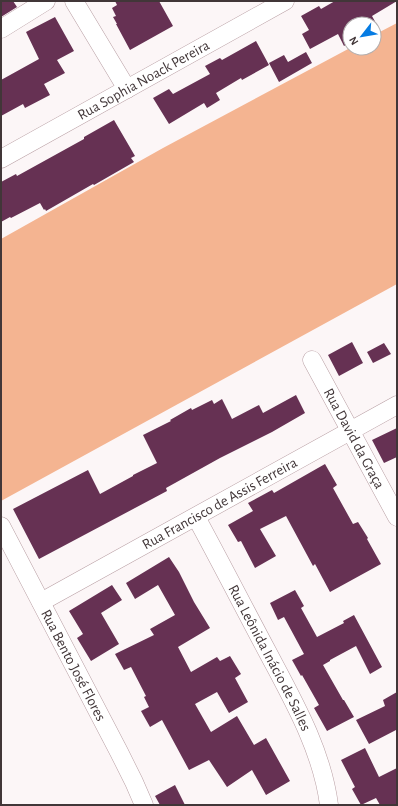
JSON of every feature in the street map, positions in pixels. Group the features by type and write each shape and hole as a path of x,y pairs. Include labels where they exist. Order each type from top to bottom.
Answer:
{"street":[{"path":"1,29 46,1"},
{"path":"74,1 127,89"},
{"name":"Rua Sophia Noack Pereira","path":"1,159 285,1"},
{"name":"Rua David da Graça","path":"312,360 397,517"},
{"name":"Rua Francisco de Assis Ferreira","path":"41,602 397,405"},
{"name":"Rua Leônida Inácio de Salles","path":"196,517 288,690 306,728 324,775 330,805"},
{"name":"Rua Bento José Flores","path":"1,526 134,782 144,805"}],"shaded area":[{"path":"397,23 397,284 1,501 1,239 163,148 342,52 342,56 382,56 382,31"}],"building":[{"path":"1,1 13,1 17,7 1,17"},
{"path":"115,1 159,1 173,26 130,50 113,17 116,16 112,8 117,5"},
{"path":"335,1 397,1 372,16 342,16 342,42 338,34 310,49 302,34 309,30 301,16 319,6 321,9"},
{"path":"55,17 74,51 57,60 65,73 44,84 50,95 25,108 23,104 1,116 1,80 39,59 26,32"},
{"path":"256,41 269,65 242,80 241,78 216,93 220,100 207,108 204,103 169,124 153,98 169,89 173,94 210,74 205,66 220,58 222,60"},
{"path":"306,52 312,63 279,82 269,63 284,55 288,62"},
{"path":"114,120 135,156 131,158 134,162 46,211 40,203 1,222 1,182 16,174 17,176 84,139 84,137"},
{"path":"352,342 363,363 339,376 328,355"},
{"path":"384,343 391,354 373,363 367,352"},
{"path":"296,395 305,413 166,488 167,491 39,559 13,509 88,470 100,494 157,463 143,435 171,421 170,420 191,408 192,410 212,400 214,404 222,399 232,419 259,405 263,413"},
{"path":"397,428 397,457 384,463 372,440"},
{"path":"325,464 337,485 333,488 353,524 358,522 381,564 330,592 315,564 313,566 286,516 260,529 276,556 255,568 241,541 238,542 228,525 253,511 248,503 272,490 274,493"},
{"path":"169,557 210,628 178,647 191,672 217,657 220,661 230,656 241,674 235,678 248,702 229,713 217,692 195,704 211,732 237,716 254,745 266,738 290,781 266,795 252,770 227,787 209,760 189,770 162,720 150,727 141,711 149,707 144,697 146,696 131,667 124,670 115,654 154,635 150,629 175,615 158,585 135,599 126,583"},
{"path":"112,585 122,600 101,613 119,644 91,661 77,638 83,634 69,611"},
{"path":"295,590 304,606 301,608 317,637 344,623 343,621 354,615 382,667 370,674 356,646 323,665 354,717 327,731 314,708 319,705 292,660 304,654 284,617 278,620 270,603"},
{"path":"397,692 397,732 396,730 369,744 356,720 385,706 383,700"},
{"path":"365,748 379,777 397,768 397,805 380,805 376,798 361,805 352,789 355,787 341,760"},
{"path":"175,785 185,805 160,805 155,796"}]}
